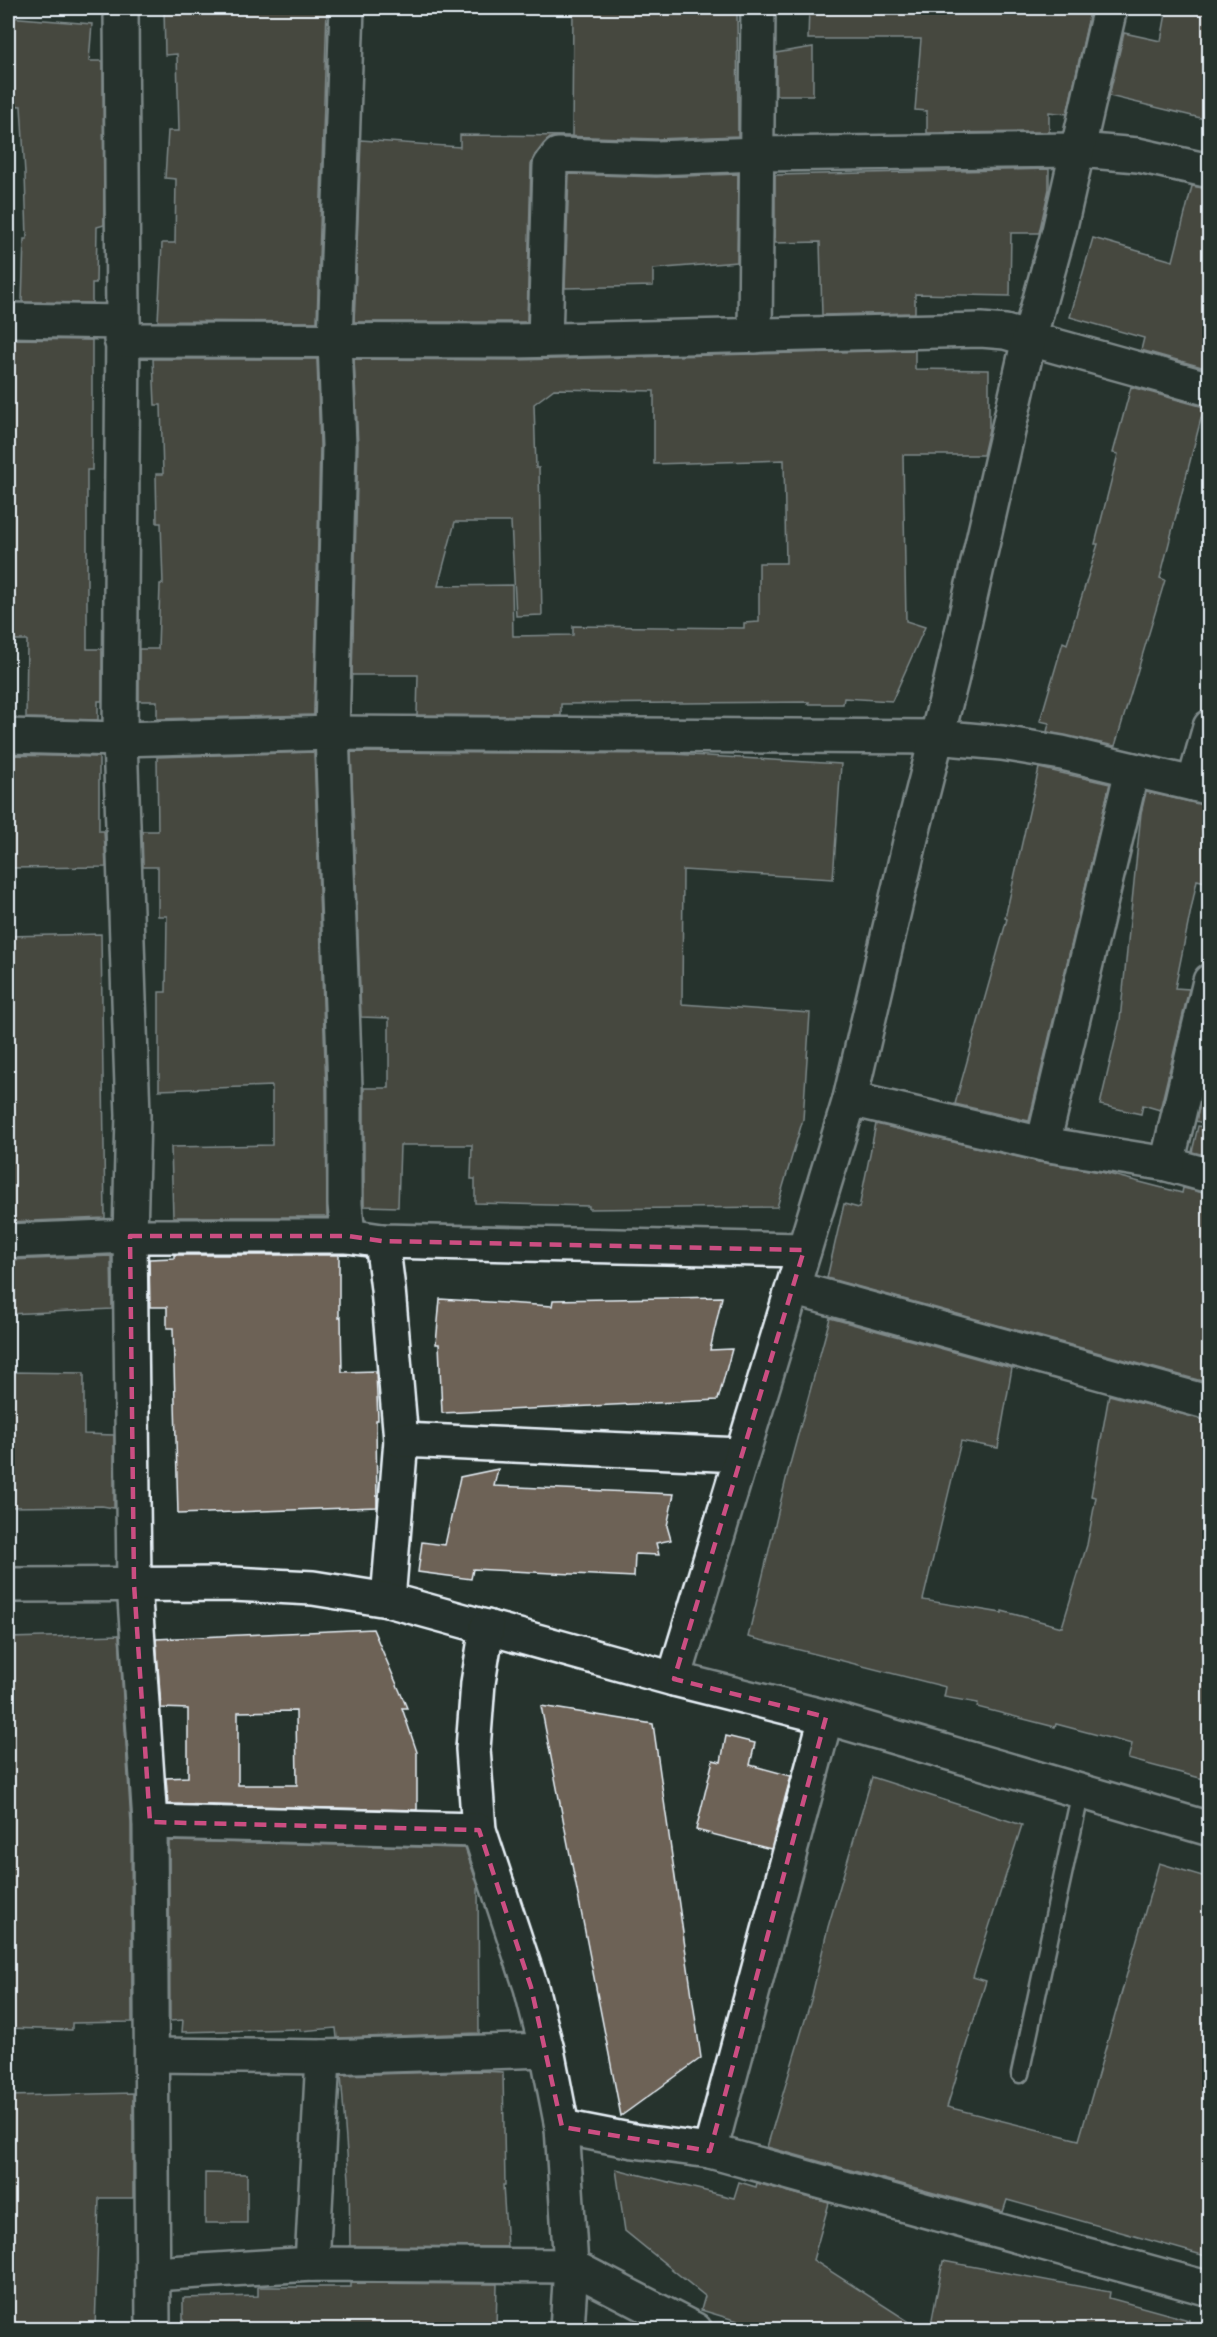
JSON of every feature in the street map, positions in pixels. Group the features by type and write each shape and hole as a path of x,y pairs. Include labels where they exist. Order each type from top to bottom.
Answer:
{"street":[{"path":"121,8 120,739 133,1115 130,1236 134,1584 150,1822 153,2330"},
{"path":"347,8 335,341 339,445 332,734 345,1088 345,1204 348,1236"},
{"path":"755,336 758,8"},
{"path":"674,1679 850,1099 951,681 1029,339 1078,150 1110,8"},
{"path":"545,340 550,166 558,154 656,158 758,154 1078,150 1138,155 1209,171"},
{"path":"8,320 122,331 335,341 545,340 981,330 1005,332 1209,389"},
{"path":"8,736 120,739 332,734 936,737 1062,753 1202,786 1209,727"},
{"path":"1043,1144 1132,770"},
{"path":"1167,1164 1209,981"},
{"path":"850,1099 1043,1144 1167,1164 1209,1176"},
{"path":"8,1241 130,1236 348,1236 382,1241 804,1250"},
{"path":"382,1241 401,1440 388,1600"},
{"path":"793,1288 1209,1402"},
{"path":"401,1440 741,1455"},
{"path":"8,1585 232,1584 301,1588 388,1600 674,1679 826,1717 1209,1829"},
{"path":"487,1627 478,1683 473,1749 479,1830 531,1987 547,2050 562,2127 571,2266 567,2330"},
{"path":"710,2151 826,1717"},
{"path":"150,1822 479,1830"},
{"path":"152,2055 323,2057 547,2050"},
{"path":"312,2264 323,2057"},
{"path":"562,2127 634,2141 710,2151 1209,2289"},
{"path":"153,2274 312,2264 571,2266 695,2330"}],"lane":[{"path":"1020,2074 1081,1791"}],"highlighted area":[{"path":"130,1236 348,1236 382,1241 804,1250 674,1679 826,1717 710,2151 562,2127 531,1987 479,1830 150,1822 134,1584"}],"building":[{"path":"164,8 327,8 317,322 158,321 162,243 175,243 176,179 165,178 168,131 179,131 177,54 165,55"},
{"path":"573,8 737,8 738,136 656,139 559,136 550,138 535,155 531,165 527,322 354,322 361,140 460,147 460,135 572,136"},
{"path":"809,8 1091,8 1067,114 1049,112 1049,132 927,133 927,111 915,110 921,39 808,39"},
{"path":"1167,8 1209,8 1209,120 1109,96 1124,33 1161,41"},
{"path":"8,17 92,24 89,61 103,61 104,225 97,227 96,283 92,283 92,303 22,302 24,239 27,239 25,174 21,106 8,105"},
{"path":"813,47 813,95 776,95 776,53"},
{"path":"1049,169 1049,189 1039,233 1011,233 1010,296 915,294 915,313 822,315 820,242 775,243 775,175"},
{"path":"569,174 656,177 738,174 737,262 653,269 653,286 565,288"},
{"path":"1192,186 1209,189 1209,369 1141,350 1144,338 1070,317 1093,238 1173,261"},
{"path":"8,339 92,340 92,470 87,470 87,649 102,649 102,701 98,701 98,720 26,718 27,640 8,640"},
{"path":"915,350 915,369 989,370 989,429 983,455 903,455 906,621 925,627 892,701 844,698 843,704 808,704 809,702 561,704 561,716 417,715 418,675 352,675 358,445 354,359 515,360","holes":["554,389 654,391 654,464 784,460 786,563 759,563 759,622 744,623 744,628 573,626 573,635 513,636 512,585 438,586 455,522 511,522 516,616 542,615 539,468 536,468 534,404"]},
{"path":"153,359 317,359 320,445 314,715 157,719 157,701 139,701 139,649 158,649 160,584 163,584 161,523 157,523 156,474 163,474 161,405 155,405"},
{"path":"1131,387 1204,407 1160,578 1165,580 1115,746 1047,732 1049,723 1040,721 1063,642 1067,644 1098,544 1095,544 1118,454 1113,453"},
{"path":"314,752 326,1088 327,1217 173,1217 171,1147 272,1145 272,1086 159,1090 159,992 166,992 167,916 158,916 158,867 143,867 142,831 158,831 157,757"},
{"path":"351,752 673,754 841,764 833,879 683,870 682,1004 810,1013 803,1119 777,1207 589,1209 589,1206 475,1203 475,1179 471,1179 472,1145 400,1145 398,1207 364,1206 364,1088 389,1088 389,1018 361,1017"},
{"path":"8,755 99,757 99,831 104,831 106,867 8,868"},
{"path":"1039,768 1110,784 1029,1121 955,1104 1007,919 1005,918"},
{"path":"1146,792 1209,806 1209,883 1197,880 1175,988 1189,989 1160,1110 1143,1105 1141,1114 1100,1105 1120,1020 1141,813"},
{"path":"101,934 105,1218 8,1222 8,936"},
{"path":"1209,1065 1209,1125 1196,1121"},
{"path":"876,1124 1039,1162 1101,1172 1182,1193 1183,1188 1209,1194 1209,1383 827,1278 844,1204 859,1208"},
{"path":"1198,1126 1209,1128 1209,1156 1192,1152"},
{"path":"174,1255 339,1255 342,1372 376,1371 377,1507 178,1514 173,1328 167,1328 167,1307 150,1307 149,1259 174,1258"},
{"path":"111,1256 112,1309 8,1314 8,1260"},
{"path":"722,1297 710,1350 732,1349 718,1400 442,1413 439,1344 436,1344 440,1299 552,1306 553,1300"},
{"path":"830,1318 1012,1368 998,1448 961,1441 923,1600 1002,1613 1002,1611 1062,1627 1087,1545 1096,1497 1091,1496 1109,1395 1209,1421 1209,1757 1204,1779 1128,1759 1132,1744 1056,1724 1055,1727 977,1707 978,1703 944,1697 946,1687 748,1637 787,1475"},
{"path":"8,1372 84,1373 84,1434 114,1435 114,1508 102,1506 8,1507"},
{"path":"498,1469 494,1486 674,1494 667,1526 671,1540 656,1543 659,1555 635,1554 634,1577 473,1569 471,1579 418,1572 422,1542 445,1545 460,1477"},
{"path":"373,1629 407,1708 402,1708 417,1752 417,1810 168,1804 166,1778 188,1777 188,1709 161,1708 156,1639","holes":["296,1711 297,1785 238,1785 238,1712"]},
{"path":"119,1635 131,1823 132,2022 72,2023 72,2030 8,2028 8,1638"},
{"path":"541,1706 653,1724 701,2058 621,2116"},
{"path":"726,1736 755,1743 750,1765 791,1776 771,1849 696,1830 713,1760 721,1762"},
{"path":"872,1777 1022,1825 973,1977 986,1981 947,2107 1079,2140 1159,1863 1209,1878 1209,2257 1007,2200 1003,2212 767,2147 811,2000 828,1927"},
{"path":"169,1841 465,1848 478,1886 479,2033 337,2038 336,2028 300,2031 300,2029 182,2032 183,2020 170,2021"},
{"path":"503,2072 505,2185 503,2185 507,2247 350,2246 349,2179 341,2075"},
{"path":"133,2093 133,2198 99,2198 95,2330 8,2330 8,2096"},
{"path":"616,2169 734,2198 739,2182 756,2187 757,2183 829,2203 813,2260 922,2330 768,2330 701,2310 705,2296 625,2231"},
{"path":"205,2173 247,2174 247,2223 205,2223"},
{"path":"943,2261 1110,2292 1109,2298 1189,2320 1187,2330 930,2330"},
{"path":"351,2283 497,2284 496,2330 183,2330 183,2298 258,2296 258,2287 351,2287"}]}
